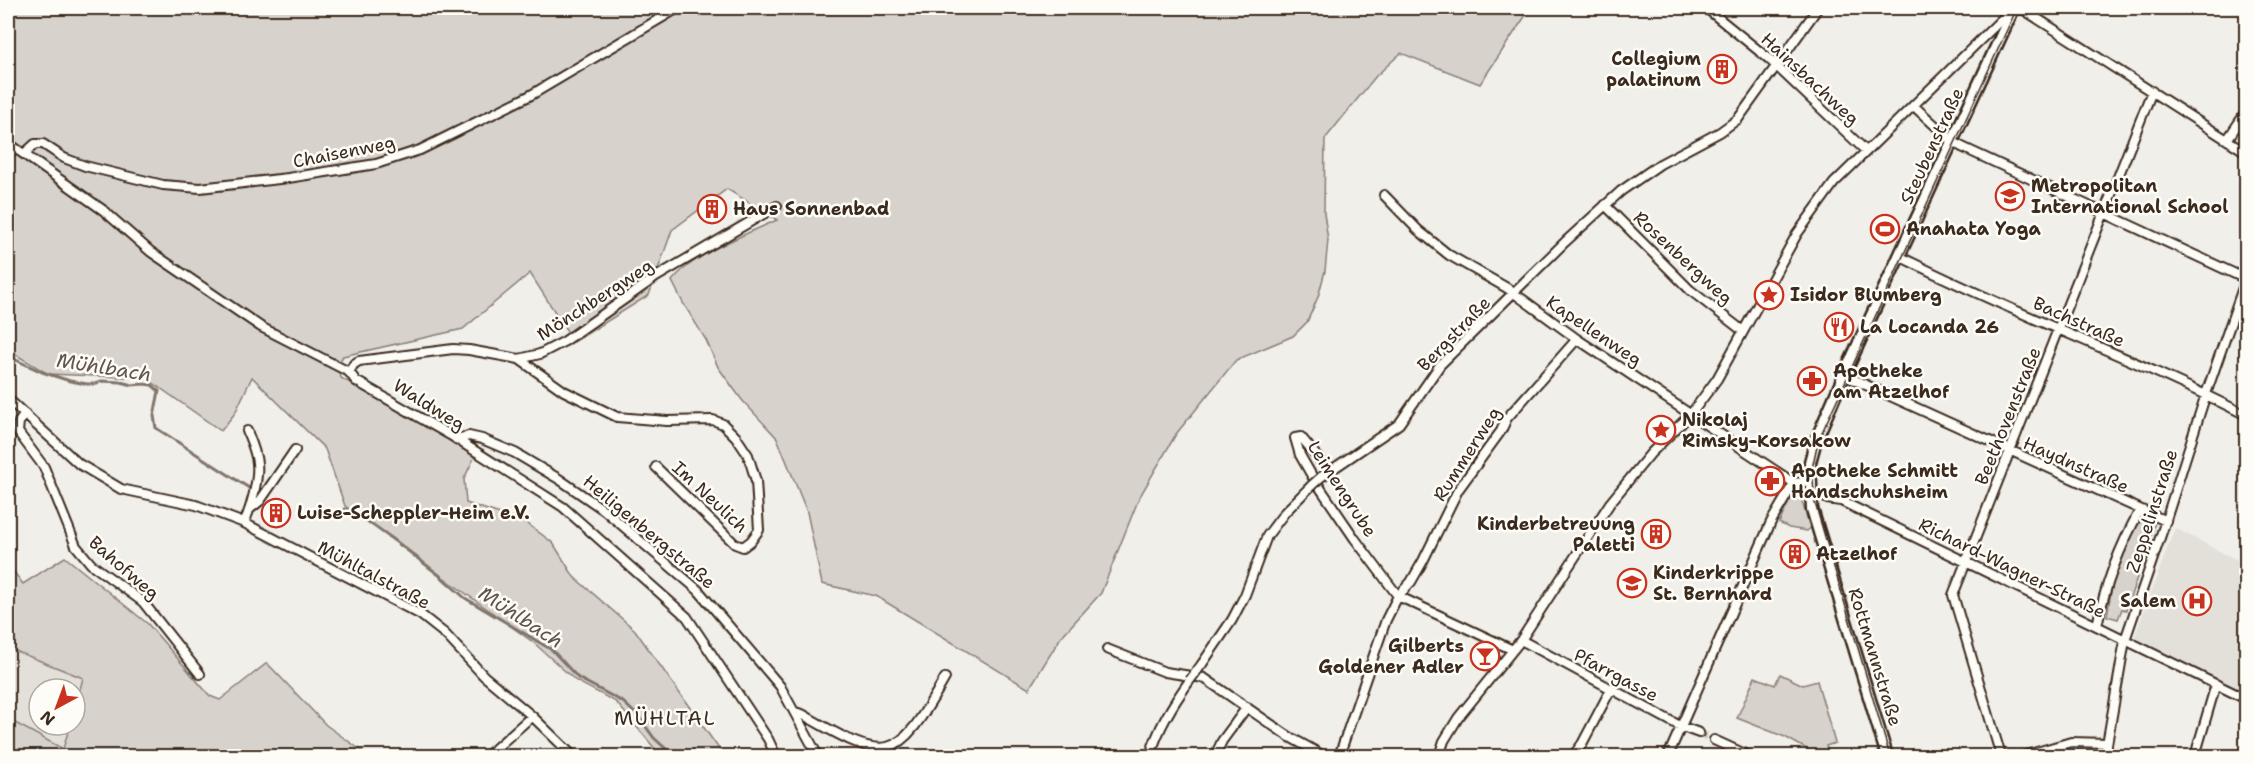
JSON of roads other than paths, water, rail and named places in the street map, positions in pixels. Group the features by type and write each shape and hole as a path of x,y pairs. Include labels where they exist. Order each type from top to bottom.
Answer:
{"main road":[{"name":"Steubenstraße","path":"1810,462 1815,440 1844,375 2013,8"},
{"name":"Rottmannstraße","path":"1810,462 1809,481 1812,509 1887,756"}],"street":[{"name":"Chaisenweg","path":"25,153 35,144 43,144 64,158 86,166 163,185 200,188 288,178 376,164 420,150 531,95 678,8"},
{"name":"Hainsbachweg","path":"1706,8 1776,66 1866,151"},
{"name":"Bergstraße","path":"1150,756 1168,713 1232,620 1245,596 1267,536 1285,512 1321,477 1399,424 1440,365 1564,242 1605,206 1636,180 1660,164 1730,126 1748,107 1818,8"},
{"path":"1439,756 1444,741 1458,718 1521,640 1610,503 1651,453 1691,414 1717,379 1797,234 1834,183 1915,107 2013,8 2024,10 2247,152"},
{"name":"Beethovenstraße","path":"2001,756 1953,595 2152,91"},
{"path":"1915,107 1952,141 2246,279"},
{"path":"2227,140 2247,112"},
{"name":"Waldweg","path":"8,143 103,210 151,252 251,321 350,372 356,381 456,439 563,507 676,606 696,629 776,756"},
{"name":"Kapellenweg","path":"1384,195 1440,249 1514,293 1577,339 1794,483"},
{"name":"Mönchbergweg","path":"350,372 359,361 453,349 519,359 532,357 555,347 656,277 777,206"},
{"name":"Rosenbergweg","path":"1605,206 1690,290 1743,330"},
{"name":"Bachstraße","path":"1899,256 1973,292 2206,394 2247,415"},
{"name":"Zeppelinstraße","path":"2105,756 2125,640 2246,279"},
{"name":"Rummerweg","path":"1340,756 1386,620 1398,596 1411,582 1423,561 1458,490 1501,431 1507,418 1577,339"},
{"name":"Im Neulich","path":"519,359 564,391 617,417 668,421 713,420 723,424 741,444 755,474 758,533 743,547 735,544 656,467"},
{"name":"Haydnstraße","path":"1844,375 2166,521"},
{"name":"Mühltalstraße","path":"8,399 79,464 121,489 196,505 244,523 421,615 445,634 491,682 532,716 573,756"},
{"name":"Bahofweg","path":"25,414 19,422 18,432 44,467 76,546 91,564 143,602 200,674"},
{"path":"244,523 250,509 257,462 247,431"},
{"name":"Heiligenbergstraße","path":"456,439 473,436 499,446 552,475 604,510 703,594 776,681 795,712 802,714 861,753"},
{"name":"Leimengrube","path":"1329,471 1306,441 1301,436 1296,437 1295,443 1312,476 1398,596"},
{"path":"250,509 260,501 295,450"},
{"path":"1668,756 1771,522 1794,483 1809,481"},
{"name":"Richard-Wagner-Straße","path":"1827,499 1841,501 2247,699"},
{"name":"Zeppelinstraße","path":"2097,626 2103,592 2112,567 2140,510"},
{"path":"1398,596 1513,650"},
{"name":"Pfarrgasse","path":"1521,640 1680,726 1699,733"},
{"path":"1107,649 1166,672 1204,678 1288,736 1324,756"},
{"path":"870,756 886,755 903,745 917,727 945,678"},
{"path":"2195,756 2216,684"},
{"path":"1573,756 1582,744 1611,689"},
{"path":"1215,756 1222,741 1247,707"},
{"path":"795,712 800,726 818,756"},
{"path":"488,756 532,716"},
{"path":"1714,740 1749,756"},
{"path":"2023,756 2071,742 2107,743"},
{"path":"494,749 499,756"}],"waterway":[{"name":"Mühlbach","path":"8,353 16,360 42,372 70,381 87,384 101,381 152,385 159,391 154,416 156,428 249,488"},
{"name":"Mühlbach","path":"345,509 393,539 465,598 552,650 578,678 623,702 639,717 654,738 674,756"}],"tunnel":[{"path":"1699,733 1714,740"}],"tram line":[{"path":"1890,756 1815,503 1812,469 1818,441 2017,8"}],"place":[{"name":"Collegium palatinum","path":"1722,69"},
{"name":"Metropolitan International School","path":"2010,196"},
{"name":"Haus Sonnenbad","path":"712,209"},
{"name":"Anahata Yoga","path":"1885,229"},
{"name":"Isidor Blumberg","path":"1769,295"},
{"name":"La Locanda 26","path":"1839,327"},
{"name":"Apotheke am Atzelhof","path":"1812,381"},
{"name":"Nikolaj Rimsky-Korsakow","path":"1661,430"},
{"name":"Apotheke Schmitt Handschuhsheim","path":"1770,481"},
{"name":"Luise-Scheppler-Heim e.V.","path":"276,513"},
{"name":"Kinderbetreuung Paletti","path":"1656,534"},
{"name":"Atzelhof","path":"1795,554"},
{"name":"Kinderkrippe St. Bernhard","path":"1632,583"},
{"name":"Salem","path":"2197,601"},
{"name":"Gilberts Goldener Adler","path":"1485,656"}],"district":[{"name":"MÜHLTAL","path":"665,718"}]}
